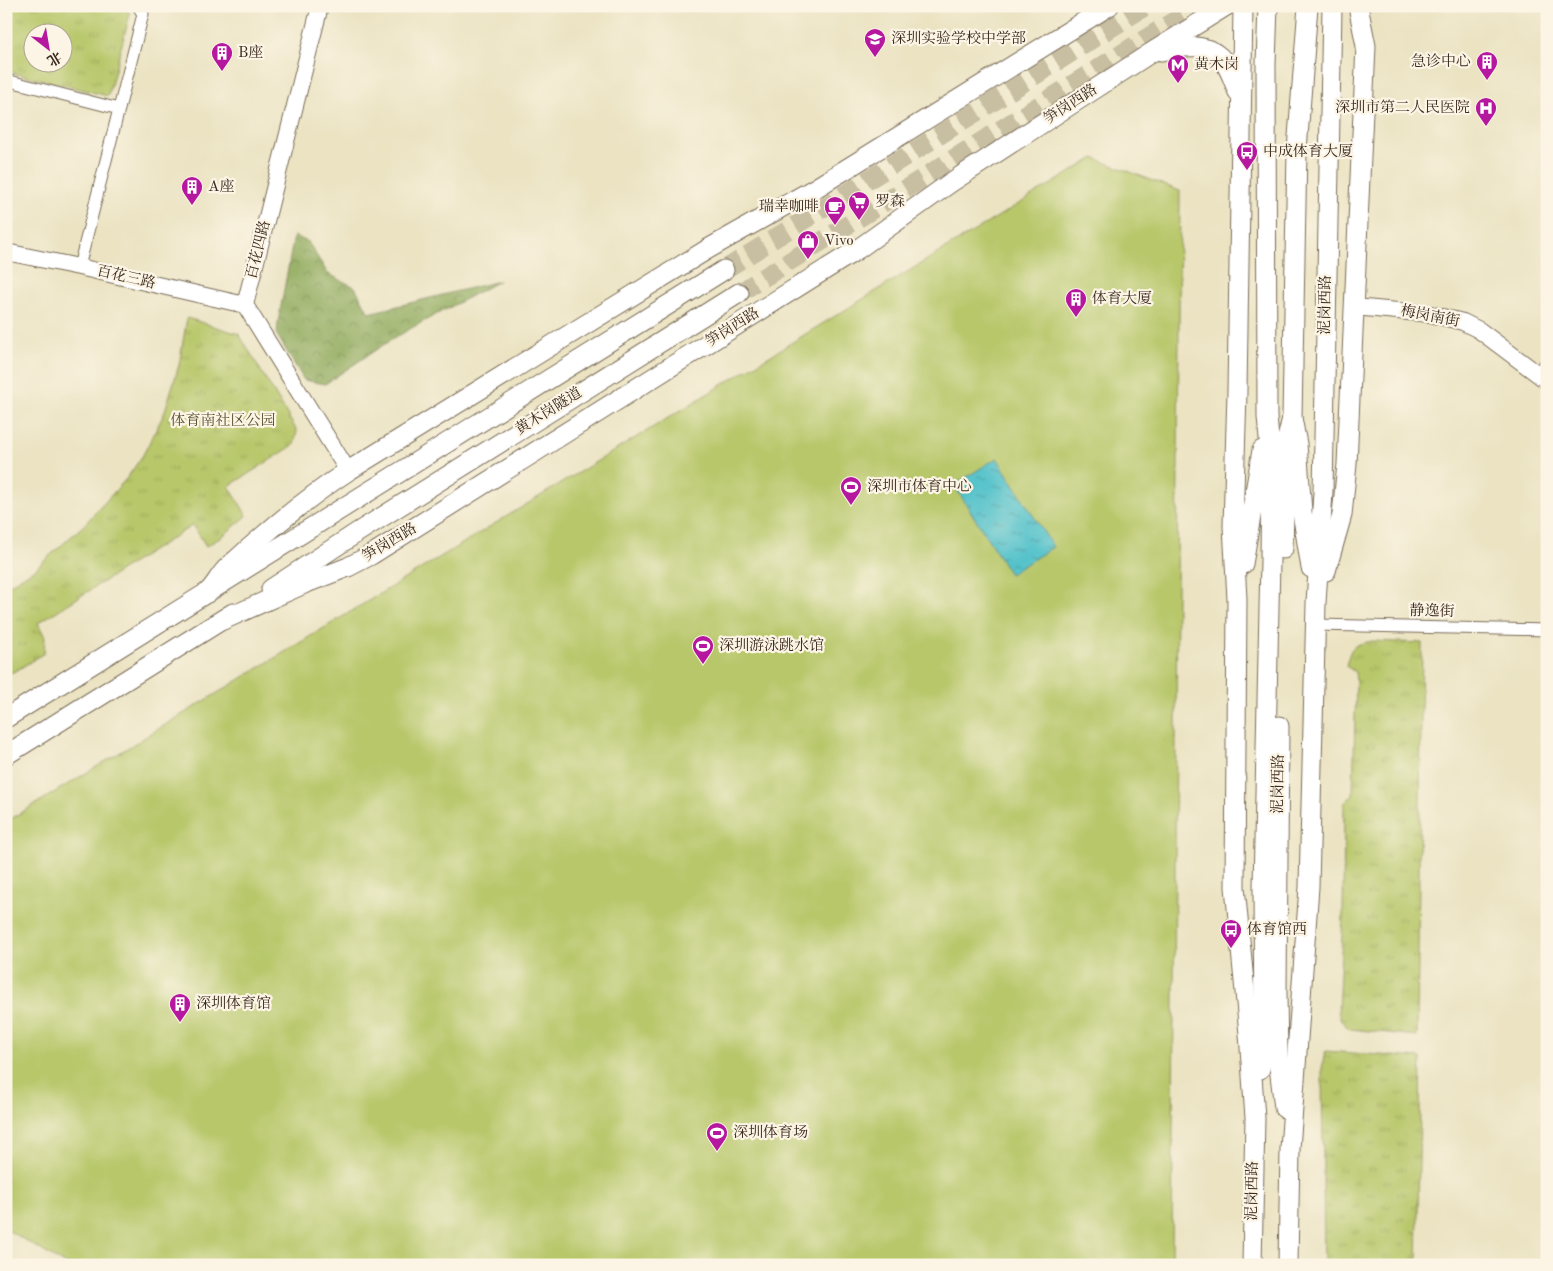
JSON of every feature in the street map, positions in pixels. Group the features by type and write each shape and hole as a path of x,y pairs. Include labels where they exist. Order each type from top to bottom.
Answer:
{"main road":[{"path":"6,718 208,592 226,569 260,538 314,493 348,471 708,248 814,189 1109,6"},
{"name":"笋岗西路","path":"223,620 304,584 348,568 371,555 858,249 950,183 1226,6"},
{"name":"泥岗西路","path":"1243,6 1233,526 1237,599 1235,887 1249,1034 1254,1118 1252,1265"},
{"name":"泥岗西路","path":"1254,1118 1264,1038 1263,887 1270,562 1271,470 1267,417 1266,64 1268,6"},
{"name":"泥岗西路","path":"1290,1149 1278,1058 1280,668 1286,444 1292,418 1298,150 1308,6"},
{"name":"泥岗西路","path":"1288,1265 1290,1149 1309,887 1316,604 1323,492 1332,6"},
{"path":"1316,604 1342,515 1350,413 1366,46 1358,6"},
{"path":"1149,54 1188,46 1199,46 1210,50 1225,63 1241,100"},
{"name":"黄木岗隧道","path":"208,592 724,270"},
{"name":"黄木岗隧道","path":"358,532 739,293"},
{"name":"泥岗西路","path":"1237,599 1267,417"},
{"name":"泥岗西路","path":"1292,418 1297,444 1302,512 1316,604"},
{"name":"笋岗西路","path":"6,755 223,620 358,532"}],"street":[{"path":"79,267 143,14 138,6"},
{"name":"百花四路","path":"245,305 320,6"},
{"path":"6,80 119,109"},
{"name":"百花三路","path":"6,252 245,305"},
{"path":"245,305 348,471"},
{"name":"梅岗南街","path":"1354,307 1430,314 1464,322 1543,372"},
{"name":"静逸街","path":"1316,625 1547,630"}],"green space":[{"path":"6,6 125,6 130,14 108,96 6,71"},
{"name":"深圳市体育中心","path":"1094,158 1180,191 1172,1265 66,1265 6,1229 6,822"},
{"path":"294,236 308,242 328,274 355,287 369,313 499,281 415,326 325,384 304,380 277,335"},
{"name":"体育南社区公园","path":"187,318 239,334 297,431 294,445 229,486 247,516 220,538 206,546 193,525 38,623 45,637 44,653 16,671 6,674 6,587 35,569 84,525 127,478 143,455 164,414 179,365"},
{"path":"1372,641 1422,643 1417,1036 1350,1029 1342,1022 1338,1012 1343,915 1344,804 1353,794 1356,681 1355,672 1346,666 1349,654 1356,645"},
{"path":"1325,1051 1421,1058 1417,1265 1324,1265 1322,1068"}],"water":[{"path":"997,458 1053,547 1010,574 954,485"}],"tunnel":[{"path":"724,270 1146,6"},
{"path":"739,293 1198,6"}],"place":[{"name":"深圳实验学校中学部","path":"875,58"},
{"name":"B座","path":"222,72"},
{"name":"急诊中心","path":"1487,81"},
{"name":"黄木岗","path":"1178,84"},
{"name":"深圳市第二人民医院","path":"1486,127"},
{"name":"中成体育大厦","path":"1247,171"},
{"name":"A座","path":"192,206"},
{"name":"罗森","path":"859,221"},
{"name":"瑞幸咖啡","path":"835,226"},
{"name":"Vivo","path":"808,260"},
{"name":"体育大厦","path":"1076,318"},
{"name":"深圳市体育中心","path":"851,506"},
{"name":"深圳游泳跳水馆","path":"703,665"},
{"name":"体育馆西","path":"1231,949"},
{"name":"深圳体育馆","path":"180,1023"},
{"name":"深圳体育场","path":"717,1152"}]}
